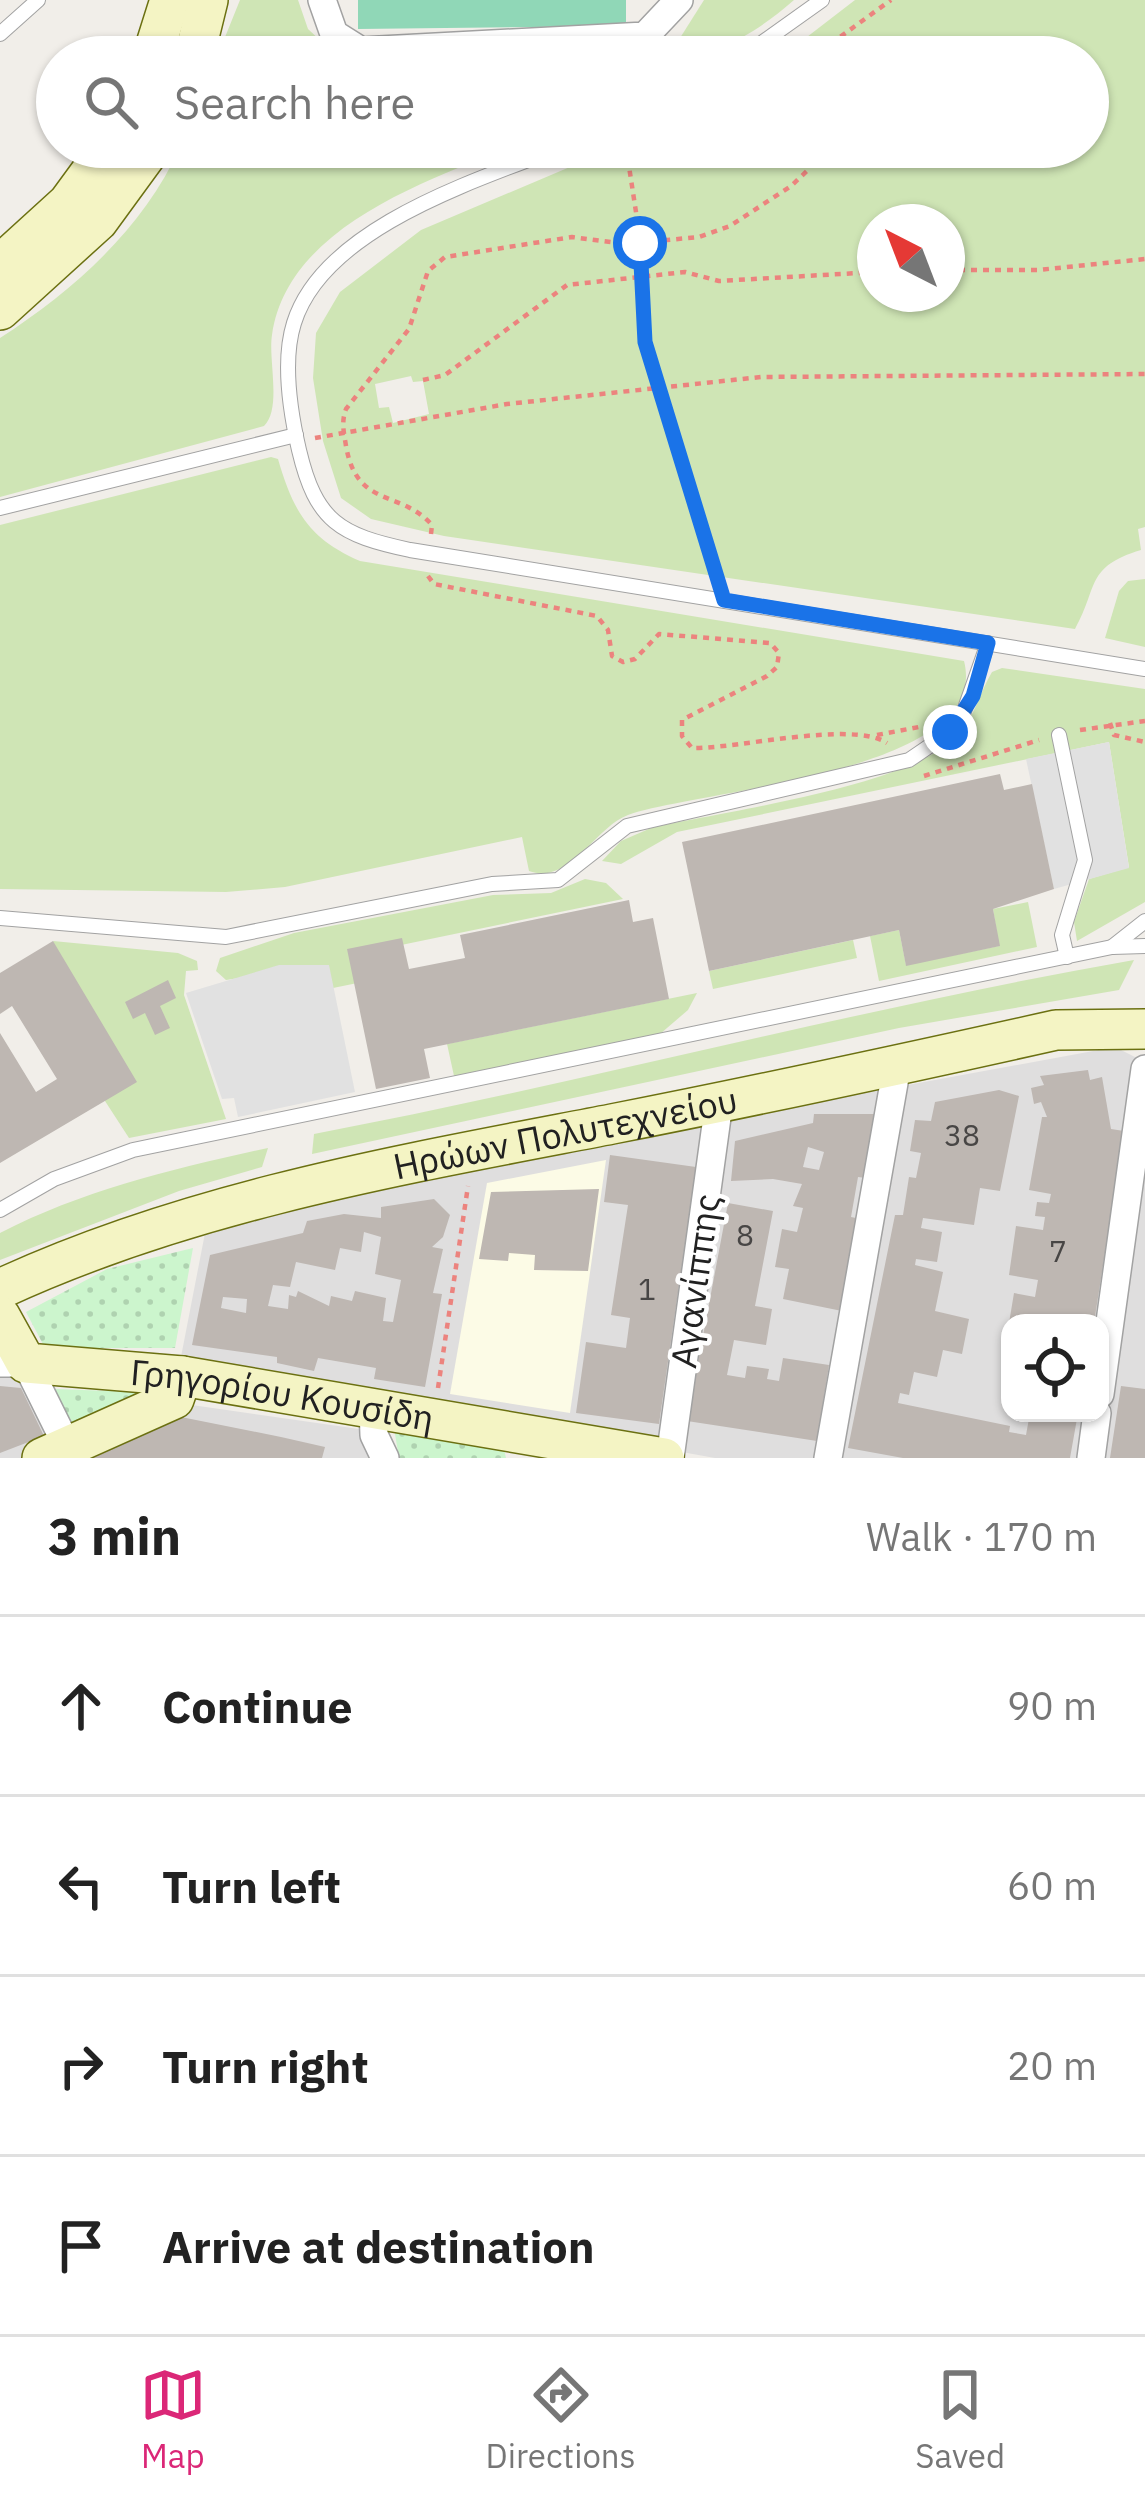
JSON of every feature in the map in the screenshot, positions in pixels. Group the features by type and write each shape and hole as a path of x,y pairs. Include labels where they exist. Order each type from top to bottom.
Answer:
{"street":[{"path":"159,36 170,0"},
{"path":"199,36 208,0"},
{"path":"322,0 337,36"},
{"path":"645,36 679,0"},
{"path":"0,265 68,203 94,168"},
{"path":"0,310 87,233 136,168"},
{"name":"Ηρώων Πολυτεχνείου","path":"0,1289 90,1247 215,1210 473,1150 1056,1030 1145,1029"},
{"path":"828,1458 897,1066"},
{"path":"1109,1329 1145,1069"},
{"name":"Αγανίππης","path":"667,1458 719,1103"},
{"path":"0,1316 13,1363 61,1454 174,1399 182,1376"},
{"name":"Γρηγορίου Κουσίδη","path":"13,1363 182,1376 433,1418 546,1449 667,1458"},
{"path":"373,1409 374,1435 385,1458"},
{"path":"1090,1458 1096,1422"}],"lane":[{"path":"0,34 38,0"},
{"path":"771,36 822,0"},
{"path":"513,168 409,212 321,277 300,308 289,344 296,435 308,482 330,520 366,541 430,554 1145,669"},
{"path":"0,508 296,435"},
{"path":"0,918 226,938 492,884 558,880 627,826 909,760 950,732 964,714 988,643"},
{"path":"1059,735 1085,860 1062,935 1066,957"},
{"path":"1112,947 1145,921"},
{"path":"0,1210 54,1179 133,1150 1112,947 1145,946"}],"path":[{"path":"841,36 891,0"},
{"path":"629,168 646,277 645,342 663,387 724,600"},
{"path":"805,168 800,179 730,226 699,237 640,243 572,237 456,254 436,263 424,280 409,328 346,409 344,436 356,478 381,500 422,514 432,525 428,580 434,584 597,616 608,630 612,656 622,662 635,659 659,634 770,643 779,653 777,667 767,676 682,720 682,736 692,748 868,737"},
{"path":"965,270 1038,270 1145,259"},
{"path":"423,380 445,375 567,285 686,272 719,281 857,273"},
{"path":"296,435 344,436 507,404 663,387 911,372 1145,374"},
{"path":"954,766 1059,735 1110,723 1145,721"},
{"path":"1110,723 1114,735 1145,742"},
{"path":"433,1418 473,1150"}],"shaded area":[{"path":"1109,742 1129,868 1054,889 1026,759"},
{"path":"279,965 329,965 355,1092 238,1117 234,1098 222,1099 186,993"},
{"path":"1115,1047 1145,1062 1145,1458 715,1458 180,1362 206,1228 427,1173"},
{"path":"606,1160 570,1413 450,1394 487,1183"},
{"path":"22,1371 66,1454 178,1403 359,1429 373,1458 0,1458 0,1372"}],"green space":[{"path":"240,0 298,0 308,29 316,36 225,36"},
{"path":"358,0 626,0 626,26 358,29"},
{"path":"704,0 794,0 743,36 681,36"},
{"path":"855,0 1145,0 1145,527 1138,529 1141,550 1102,571 1075,629 444,536 371,519 341,498 323,441 313,378 316,333 340,292 421,230 567,168 1109,168 1109,36 808,36","holes":["411,376 413,382 423,381 429,414 393,423 389,407 379,408 375,384"]},
{"path":"170,168 459,168 364,214 303,265 283,298 272,335 272,408 264,426 0,497 0,338 54,300 104,255"},
{"path":"278,459 297,508 316,533 360,561 964,661 961,699 934,729 889,752 833,771 628,815 569,863 543,873 529,871 522,837 285,887 226,892 0,889 0,525"},
{"path":"1145,579 1145,647 1105,638 1119,591 1128,581"},
{"path":"1002,668 1145,689 1145,902 1077,941 1074,922 1089,879 1129,867 1109,742 677,832 621,864 602,861 621,841 651,828 813,795 899,770 933,754 963,729 992,672"},
{"path":"585,879 606,883 623,899 377,950 377,979 333,988 328,965 226,980 216,971 220,958 294,933 493,895 551,893"},
{"path":"1028,902 1037,947 879,981 870,936 899,930 906,965 999,946 993,909"},
{"path":"853,940 857,958 713,989 709,971"},
{"path":"53,941 178,953 197,961 198,970 186,971 184,995 226,1119 129,1138 105,1101"},
{"path":"1134,960 1119,990 899,1028 312,1154 314,1134 928,1000"},
{"path":"697,993 688,1010 660,1034 454,1076 447,1044"},
{"path":"268,1148 262,1167 179,1191 0,1260 0,1233 64,1204"},
{"path":"193,1248 175,1348 45,1348 26,1312 107,1269"},
{"path":"55,1389 138,1392 143,1401 72,1424"},
{"path":"394,1428 503,1445 506,1458 399,1458"}],"building":[{"path":"1000,774 1004,790 1032,784 1054,889 993,909 1000,946 906,966 899,930 709,971 682,842"},
{"path":"629,900 633,922 653,918 669,999 424,1049 430,1078 376,1089 347,949 402,938 409,969 465,958 460,935"},
{"path":"53,941 137,1082 0,1163 0,1033 36,1092 57,1079 12,1006 0,1014 0,973"},
{"path":"168,980 176,998 160,1006 170,1028 155,1035 145,1013 133,1019 125,1002"},
{"path":"1088,1070 1090,1080 1102,1077 1111,1129 1124,1131 1095,1314 1010,1314 1014,1293 1035,1297 1038,1280 1009,1275 1016,1226 1043,1230 1045,1217 1035,1216 1037,1202 1049,1203 1051,1194 1029,1190 1042,1117 1047,1117 1041,1102 1034,1104 1031,1088 1044,1085 1040,1076"},
{"path":"999,1090 1019,1096 1000,1191 980,1188 974,1225 923,1218 921,1228 942,1232 937,1262 916,1259 915,1265 943,1272 935,1311 969,1319 962,1354 943,1350 937,1377 914,1372 909,1395 900,1393 898,1403 1010,1426 1009,1432 1026,1435 1028,1422 1076,1422 1070,1458 903,1458 848,1448 895,1215 903,1215 909,1177 916,1178 921,1153 910,1151 915,1120 931,1121 935,1102"},
{"path":"814,1114 876,1114 866,1178 858,1177 851,1217 861,1219 842,1311 783,1299 789,1269 775,1267 782,1229 797,1232 803,1208 793,1206 802,1184 773,1179 731,1181 735,1141 813,1123","holes":["808,1147 824,1152 819,1170 803,1167"]},
{"path":"610,1155 696,1167 659,1424 576,1413 586,1342 626,1348 630,1318 611,1315 628,1205 604,1202"},
{"path":"599,1189 588,1271 534,1270 535,1255 509,1253 508,1261 479,1259 491,1192"},
{"path":"434,1199 450,1215 443,1237 432,1247 443,1249 433,1293 442,1294 425,1387 374,1379 376,1368 318,1358 314,1371 277,1363 277,1357 192,1345 210,1255 303,1233 307,1221 344,1214 381,1218 381,1207","holes":["364,1232 381,1237 375,1274 401,1280 393,1322 383,1321 386,1298 355,1291 352,1301 331,1296 329,1306 298,1291 296,1297 289,1295 288,1309 268,1306 273,1285 290,1287 296,1262 335,1270 340,1248 361,1252","223,1297 247,1299 246,1313 221,1308"]},
{"path":"728,1203 773,1211 755,1306 772,1309 766,1345 734,1340 727,1375 745,1378 747,1366 769,1369 767,1379 779,1381 783,1358 829,1365 817,1441 687,1421"},
{"path":"0,1386 21,1388 44,1436 0,1453"},
{"path":"1121,1386 1145,1389 1145,1458 1110,1458"},
{"path":"181,1417 325,1447 322,1458 89,1458"}],"route":[{"path":"640,243 646,277 645,342 663,387 724,600 988,643 973,696 950,732"}]}
